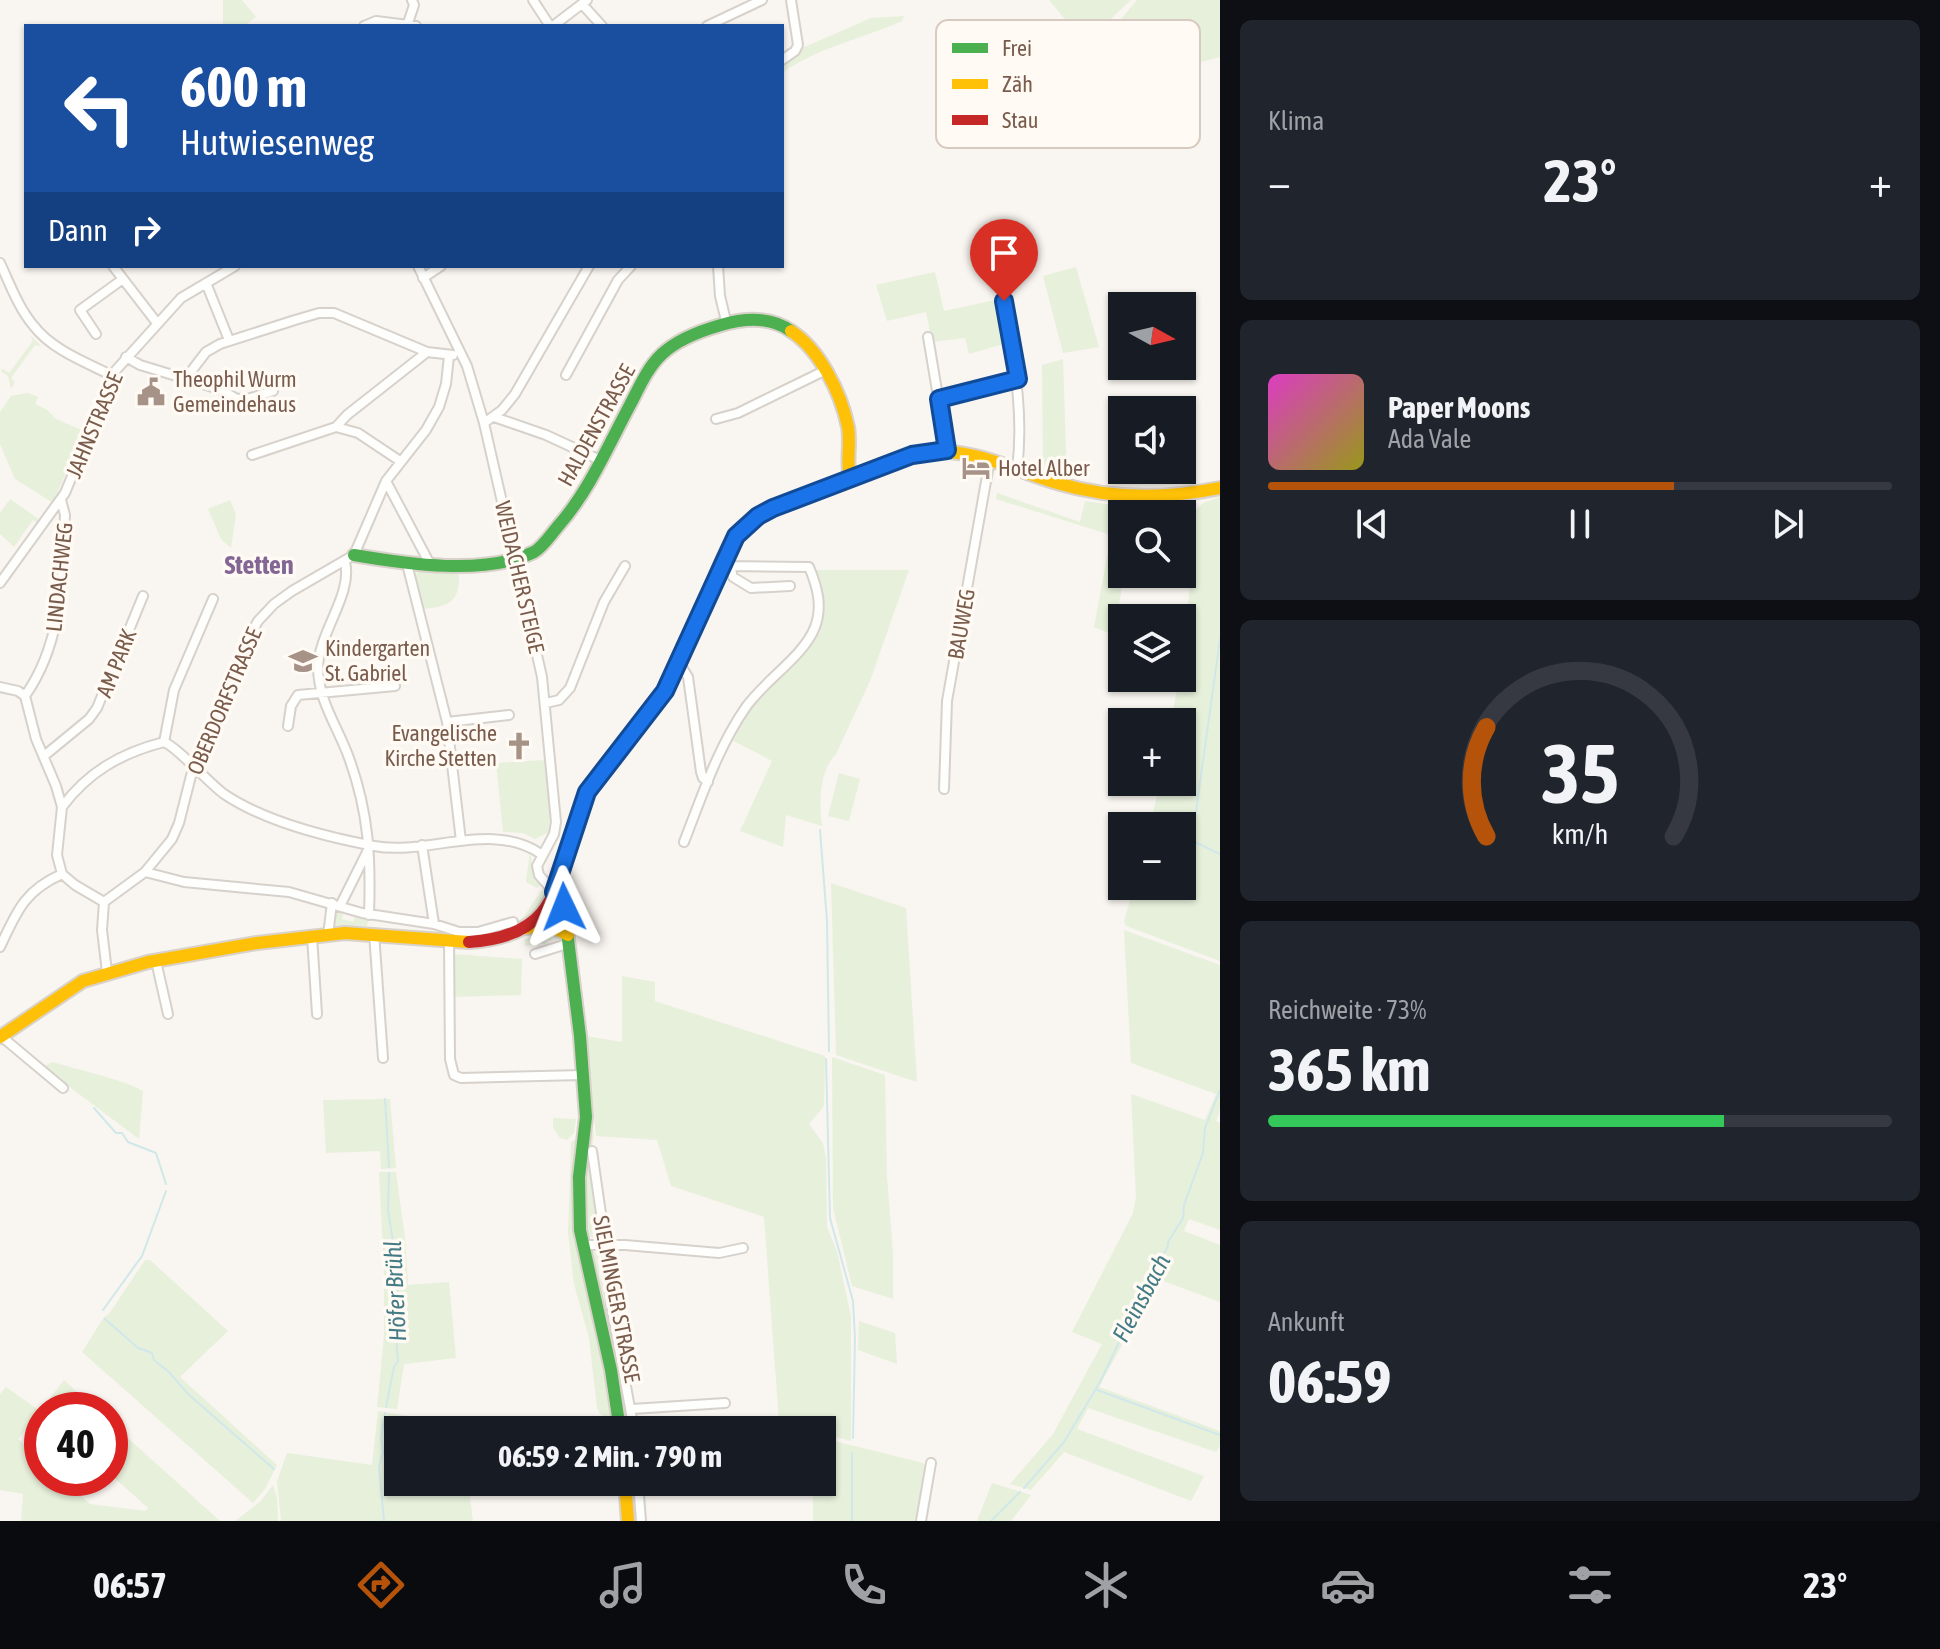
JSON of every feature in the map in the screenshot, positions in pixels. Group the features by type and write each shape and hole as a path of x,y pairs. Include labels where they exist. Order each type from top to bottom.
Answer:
{"street":[{"path":"409,24 414,5 412,0"},
{"path":"533,0 551,24"},
{"path":"711,24 762,0"},
{"path":"784,58 797,48 791,0"},
{"path":"555,24 585,2 601,24"},
{"path":"369,24 376,21 395,24"},
{"path":"0,263 21,307 41,334 60,349 113,376"},
{"path":"115,268 157,323"},
{"name":"JAHNSTRASSE","path":"0,583 61,500 113,376 126,357 181,298 232,268"},
{"name":"WEIDACHER STEIGE","path":"419,268 475,389 537,650 546,703 556,822 554,834 541,854"},
{"path":"423,278 438,268"},
{"path":"484,423 494,417 515,394 588,268"},
{"path":"566,375 618,280 629,268"},
{"path":"718,268 726,321"},
{"path":"96,334 80,310 123,279"},
{"path":"206,283 229,340"},
{"path":"1002,286 1018,379 1020,446 1017,469"},
{"path":"186,378 206,352 229,340 319,313 334,313 427,352 449,356 460,352"},
{"name":"HALDENSTRASSE","path":"516,558 531,554 541,545 573,506 659,356 671,346 726,321 760,319 794,331 811,346 826,370 848,426 847,468 850,478"},
{"path":"928,337 947,450"},
{"path":"252,455 336,427 427,352"},
{"path":"369,915 370,845 354,772 321,693 318,671 320,650 346,579 350,558 386,481 426,430 439,407 446,384 449,356"},
{"path":"126,357 140,365 219,389 237,399 273,391"},
{"path":"716,419 738,413 826,370"},
{"path":"939,399 1018,379"},
{"path":"494,417 546,435 600,460"},
{"path":"336,427 358,433 400,461"},
{"path":"63,1088 0,1036 68,990 107,972 241,945 312,936 374,933 449,940 491,940 542,913 554,892 587,792 649,713 678,666 736,536 758,516 912,455 947,450 990,459 1061,484 1109,493 1161,496 1220,488"},
{"name":"BAUWEG","path":"944,789 947,701 990,459"},
{"path":"386,481 432,566"},
{"name":"LINDACHWEG","path":"25,696 45,664 55,634 65,515 61,500"},
{"path":"350,558 432,566 516,558"},
{"name":"OBERDORFSTRASSE","path":"104,902 145,872 176,832 193,768 225,706 246,642 258,621 292,591 350,558"},
{"path":"407,564 447,722 461,841"},
{"path":"684,842 723,747 744,710 814,629 819,599 809,567 726,564"},
{"path":"726,564 733,577 751,588 790,586"},
{"path":"546,703 559,700 570,688 604,602 625,566"},
{"name":"AM PARK","path":"44,756 89,719 97,708 143,596"},
{"path":"164,742 174,690 213,599"},
{"path":"678,666 688,677 701,772 708,782"},
{"path":"288,726 295,698 395,686"},
{"path":"0,687 25,696 62,807 57,855 62,874 104,902 102,930 107,972"},
{"path":"447,722 509,715"},
{"path":"62,807 79,785 97,771 164,742 225,795 304,829 388,848 461,841 515,841 541,854 537,871 554,892"},
{"path":"328,935 336,905 370,845"},
{"path":"422,845 434,924"},
{"path":"145,872 184,882 289,892 369,915 434,924 469,933 549,925 569,939"},
{"path":"0,947 24,900 37,887 62,874"},
{"name":"SIELMINGER STRASSE","path":"554,892 564,907 583,1075 585,1126 578,1201 582,1245 611,1370 618,1416"},
{"path":"421,937 424,923"},
{"path":"374,933 383,1058"},
{"path":"312,936 317,1014"},
{"path":"535,954 569,939"},
{"path":"449,940 450,1059 454,1075 461,1078 583,1075"},
{"path":"156,961 168,1014"},
{"name":"SIELMINGER STRASSE","path":"592,1151 611,1304 633,1416"},
{"path":"582,1245 719,1253 743,1248"},
{"path":"632,1409 725,1403"},
{"path":"921,1521 931,1463"},
{"path":"626,1496 628,1521"},
{"path":"639,1496 641,1521"}],"green space":[{"path":"223,0 242,0 256,17 247,24 223,24"},
{"path":"1049,0 1131,0 1110,20 1066,20"},
{"path":"1137,0 1220,0 1220,57 1200,62 1200,20 1121,19"},
{"path":"904,16 902,21 826,50 784,72 784,61 800,49 871,18"},
{"path":"1076,267 1099,347 1063,353 1043,276"},
{"path":"935,272 944,311 1000,299 1007,343 969,354 965,338 932,342 926,312 887,321 876,285"},
{"path":"30,335 41,346 35,345 11,378 15,382 11,389 8,376 1,371 3,369 9,373 33,341"},
{"path":"1063,359 1067,482 1043,475 1042,365"},
{"path":"28,393 38,397 35,404 56,419 84,431 53,503 15,479 0,444 0,412 11,396"},
{"path":"997,493 1080,522 1085,501 1108,504 1108,534 996,499"},
{"path":"1220,497 1220,961 1126,926 1124,921 1130,900 1196,900 1196,812 1153,812 1157,796 1196,796 1196,708 1174,708 1176,692 1196,692 1196,604 1188,604 1190,588 1196,588 1196,510 1203,503"},
{"path":"10,499 40,520 38,523 33,520 14,547 0,534 0,513"},
{"path":"230,500 236,514 231,548 221,539 208,509"},
{"path":"1108,551 1108,588 1122,588 1119,604 1108,604 1108,633 1094,627"},
{"path":"814,570 909,570 870,681 826,769 821,798 822,826 786,815 783,847 740,831 772,761 730,739 751,706 819,628 822,590"},
{"path":"418,571 459,572 458,590 452,601 423,609 415,577"},
{"path":"545,760 550,819 548,833 535,839 523,833 503,832 496,763"},
{"path":"839,773 860,779 849,821 828,816"},
{"path":"530,851 534,876 541,884 537,888 526,882"},
{"path":"831,883 906,908 917,1082 836,1055"},
{"path":"544,887 545,896 536,910 513,928 485,935 439,936 440,928 458,933 516,923"},
{"path":"337,912 343,913 342,919 353,922 355,916 368,920 367,926 333,925"},
{"path":"1124,930 1220,965 1220,1109 1216,1121 1220,1123 1220,1230 1189,1219 1184,1231 1220,1245 1220,1302 1158,1279 1099,1387 1220,1431 1220,1446 1216,1452 1088,1408 1077,1429 1204,1476 1191,1501 1064,1452 1031,1490 1010,1484 1053,1434 1102,1344 1072,1332 1133,1213 1136,1197 1131,1094 1205,1120 1216,1094 1131,1063"},
{"path":"548,931 561,935 561,942 557,944 554,938 546,941 547,946 543,943 525,946 524,940"},
{"path":"453,954 522,959 521,995 454,997"},
{"path":"622,976 655,982 655,1001 825,1056 824,1106 809,1124 823,1143 827,1227 837,1251 851,1317 851,1441 836,1437 836,1416 779,1416 764,1217 671,1186 657,1140 596,1136 586,1036 622,1042"},
{"path":"832,1057 885,1075 893,1299 852,1286 833,1208"},
{"path":"52,1062 143,1091 139,1139 43,1067"},
{"path":"390,1099 396,1168 381,1169 380,1151 326,1153 323,1100"},
{"path":"553,1118 576,1119 574,1133 567,1140 560,1138 553,1127"},
{"path":"591,1122 594,1136 590,1155 597,1230 593,1238 587,1235 584,1197"},
{"path":"581,1140 576,1180 615,1416 603,1416 597,1408 589,1338 574,1284 568,1233 571,1143"},
{"path":"379,1172 396,1172 408,1285 449,1282 456,1358 404,1364 397,1409 377,1407 384,1336"},
{"path":"592,1251 601,1254 598,1257 600,1279 605,1278 605,1297 628,1416 622,1416 591,1260"},
{"path":"145,1260 150,1260 228,1331 180,1377 277,1465 265,1489 253,1503 82,1352"},
{"path":"859,1321 895,1333 897,1364 858,1350"},
{"path":"64,1380 77,1392 55,1392"},
{"path":"6,1387 24,1400 24,1432 18,1439 24,1444 24,1496 81,1496 90,1504 146,1511 148,1508 128,1490 128,1438 220,1521 21,1521 23,1494 0,1490 0,1394"},
{"path":"378,1411 410,1416 384,1416 384,1496 470,1496 473,1521 281,1521 277,1481 287,1453 372,1465"},
{"path":"836,1441 923,1463 927,1468 919,1521 813,1521 813,1496 836,1496"},
{"path":"992,1483 1031,1495 1011,1521 977,1521"},
{"path":"273,1485 278,1521 235,1521 261,1501"}],"waterway":[{"path":"1196,812 1220,639"},
{"path":"820,830 827,921 829,1051"},
{"path":"1196,842 1220,854"},
{"path":"826,1059 830,1218 853,1301 853,1438"},
{"name":"Fleinsbach","path":"1024,1488 1064,1442 1100,1382 1142,1292 1183,1218 1184,1205 1203,1153 1205,1128 1220,1090"},
{"name":"Höfer Brühl","path":"385,1099 389,1167"},
{"path":"94,1108 128,1142 156,1153 166,1184"},
{"name":"Höfer Brühl","path":"386,1407 398,1361 395,1325 398,1291 392,1271 395,1254 388,1210 389,1173"},
{"path":"103,1310 142,1256 166,1191"},
{"path":"105,1319 138,1348 152,1353 154,1360 188,1394 274,1469"},
{"path":"1097,1390 1220,1435"},
{"name":"Höfer Brühl","path":"384,1521 379,1467 385,1413"},
{"path":"852,1453 852,1521"},
{"name":"Fleinsbach","path":"991,1521 1020,1492"}],"traffic: fast":[{"path":"354,555 397,562 469,566 493,564 534,552 580,498 644,378 662,354 690,336 739,321 766,321 791,331"},
{"path":"554,892 564,907 580,1036 586,1117 579,1177 580,1230 611,1370 618,1416"}],"traffic: slow":[{"path":"791,331 820,361 840,400 848,427 850,478"},
{"path":"840,483 909,456 949,452 980,457 1057,483 1118,495 1179,494 1220,488"},
{"path":"526,928 549,925 568,935"},
{"path":"0,1037 83,981 148,962 257,943 345,933 469,942"},
{"path":"626,1496 628,1521"}],"traffic: jam":[{"path":"469,942 504,936 528,925 544,909 555,890 577,816 589,790 665,690 736,535 763,513 840,483"}],"place":[{"name":"Theophil Wurm Gemeindehaus","path":"151,392"},
{"name":"Hotel Alber","path":"976,468"},
{"name":"Kindergarten St. Gabriel","path":"303,661"},
{"name":"Evangelische Kirche Stetten","path":"519,746"}],"district":[{"name":"Stetten","path":"259,565"}],"route":[{"path":"564,907 554,892 587,792 665,691 736,536 758,516 773,508 912,455 947,450 939,399 1018,379 1004,301"}]}
